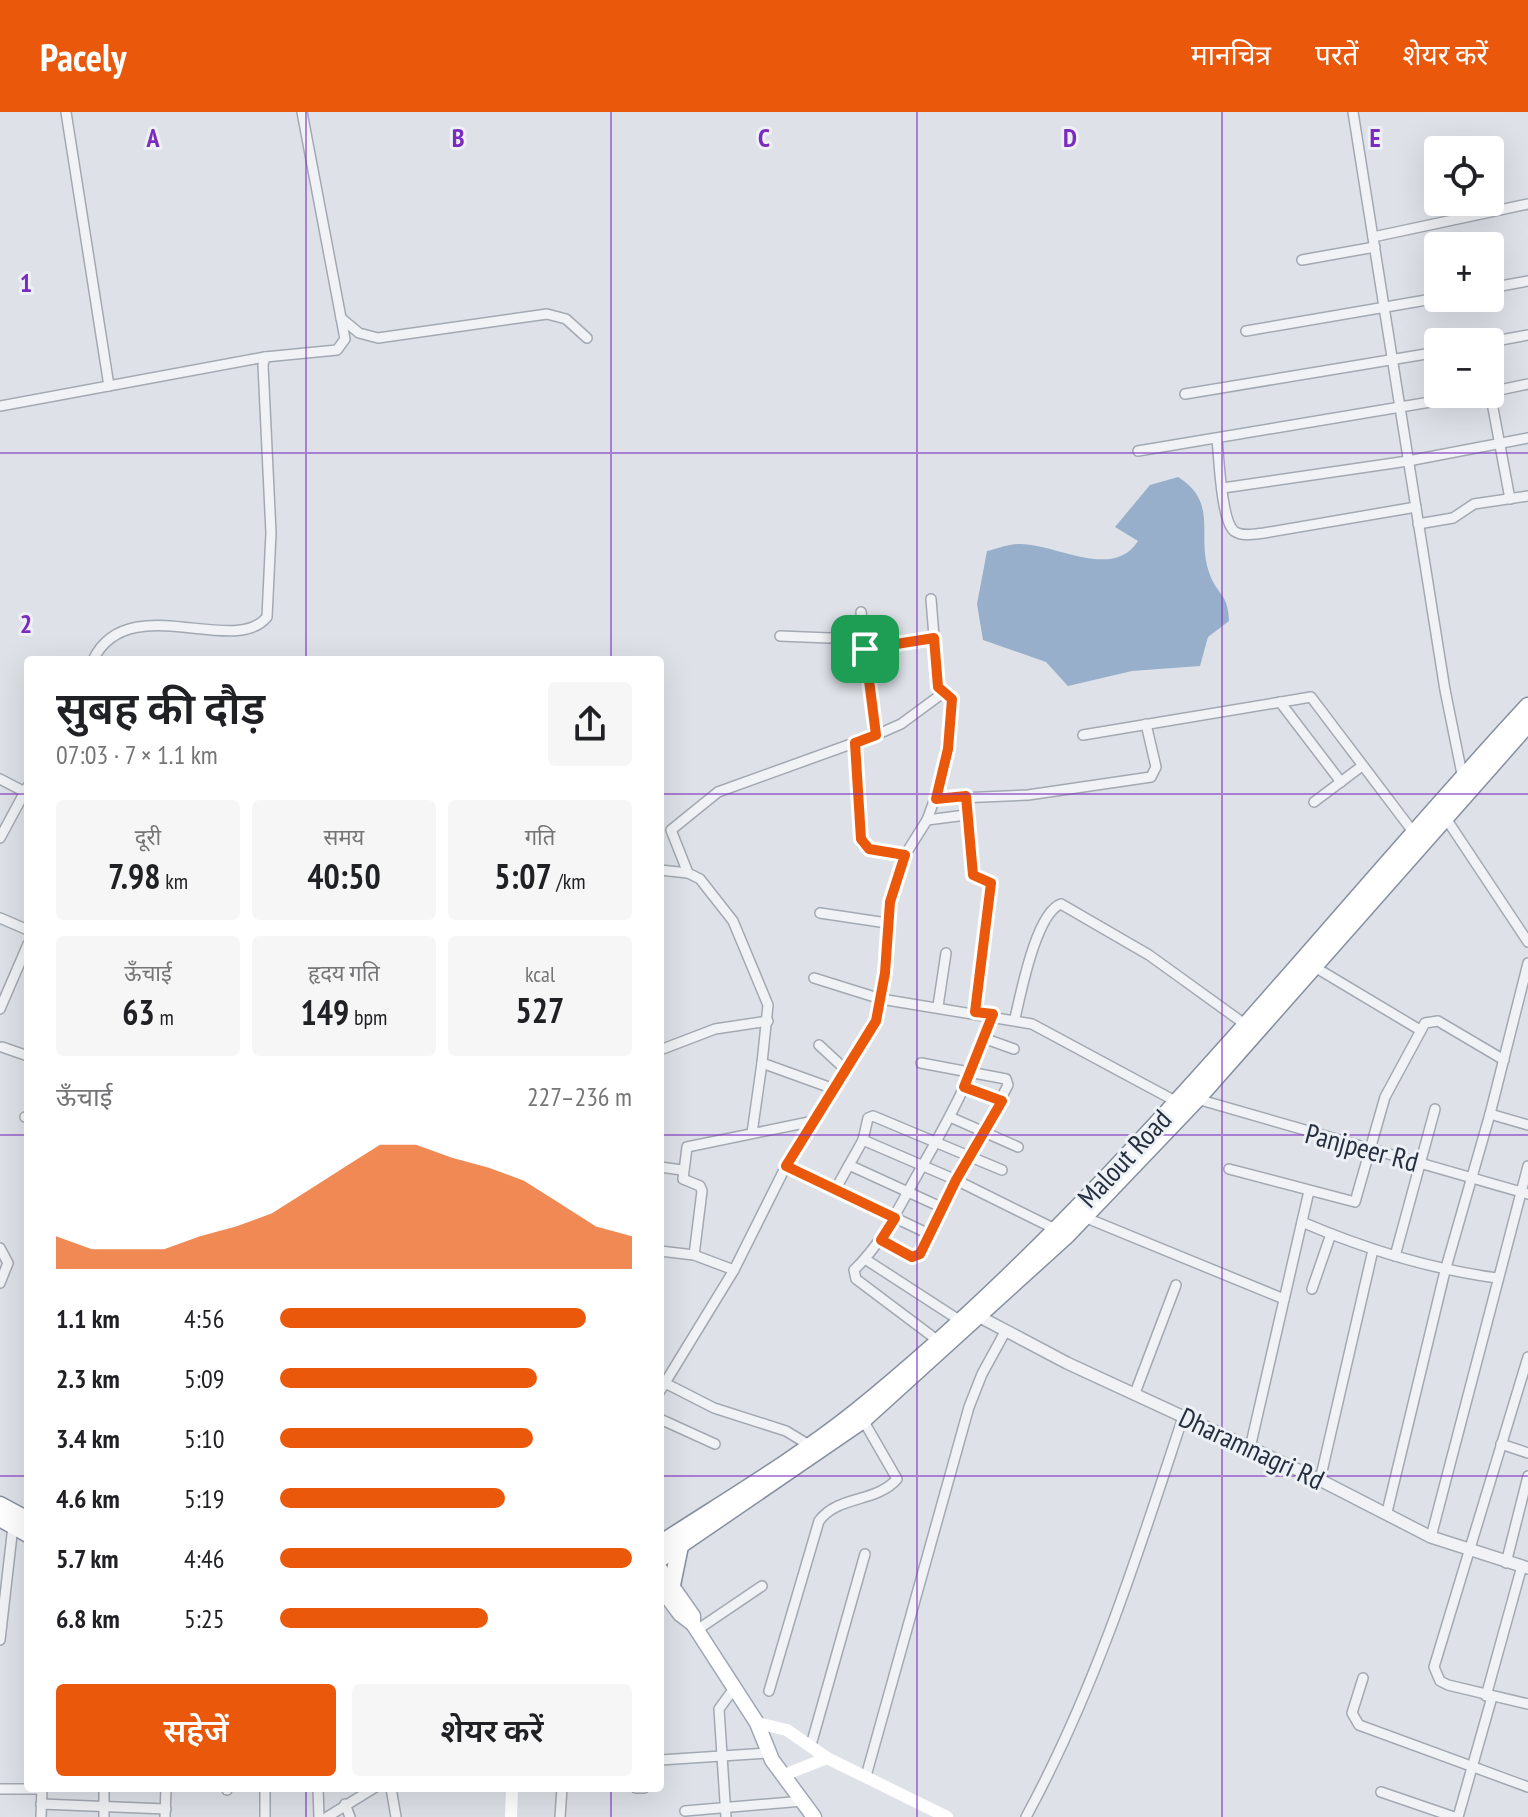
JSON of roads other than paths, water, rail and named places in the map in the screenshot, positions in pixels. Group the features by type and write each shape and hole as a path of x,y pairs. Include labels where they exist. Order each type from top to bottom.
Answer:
{"highway":[{"name":"Malout Road","path":"664,1556 856,1411 1062,1232 1084,1217 1197,1099 1445,817 1466,783 1528,706"},
{"name":"Malout Road","path":"664,1542 722,1511 863,1420 980,1317 1062,1232 1414,833 1528,724"},
{"path":"0,1505 17,1524"},
{"path":"664,1588 680,1546"}],"main road":[{"path":"664,1588 693,1616 695,1627 757,1723 769,1753 814,1817"},
{"path":"757,1723 787,1730 827,1758 947,1817"},
{"path":"784,1775 827,1758"},
{"path":"511,1817 512,1792"}],"street":[{"path":"66,112 109,386"},
{"path":"0,406 265,357 341,348 345,339 302,112"},
{"path":"1355,112 1418,524 1466,783"},
{"path":"1302,260 1528,204"},
{"path":"1504,285 1528,281"},
{"path":"1246,331 1424,301"},
{"path":"341,318 359,333 378,338 547,314 566,319 587,338"},
{"path":"1504,339 1528,335"},
{"path":"1185,394 1424,354"},
{"path":"96,656 107,638 129,628 236,629 258,626 267,617 272,580 263,372 265,357"},
{"path":"1504,389 1528,384"},
{"path":"1138,451 1424,405"},
{"path":"1493,408 1510,499"},
{"path":"1223,488 1408,461 1528,438"},
{"path":"1217,439 1228,524 1233,530 1249,535 1416,507"},
{"path":"1418,524 1453,518 1474,504 1528,496"},
{"path":"664,1384 734,1270 786,1166 876,1021 890,902 905,855 936,799 951,725 952,699 938,687 931,599"},
{"path":"861,612 876,735"},
{"path":"780,636 829,638 863,635"},
{"path":"865,649 934,638"},
{"path":"688,873 671,830 718,792 901,724 943,693"},
{"path":"1083,735 1306,697 1316,700 1414,833"},
{"path":"1280,702 1341,782"},
{"path":"936,799 1028,795 1151,777 1156,767 1146,724"},
{"path":"855,743 862,844 869,849 905,855"},
{"path":"1314,802 1362,766"},
{"path":"0,779 24,788"},
{"path":"0,838 24,793"},
{"path":"966,796 973,875 991,883 975,1012"},
{"path":"927,820 966,815"},
{"path":"1445,817 1528,942"},
{"path":"664,870 688,873 712,890 733,921 768,1005 752,1133"},
{"path":"1015,1018 1033,948 1053,908 1061,904 1149,955 1246,1025"},
{"path":"820,913 887,923"},
{"path":"0,918 24,928"},
{"path":"0,1009 24,953"},
{"path":"938,1006 946,953"},
{"path":"1387,1512 1445,1271 1490,1114 1528,963"},
{"path":"1313,966 1420,1030"},
{"path":"814,978 881,999 1015,1018 1032,1024 1177,1102"},
{"path":"937,1340 856,1279 854,1270 881,1240 938,1141 986,1039 993,1014"},
{"path":"664,1048 715,1029 768,1021"},
{"path":"1229,1169 1355,1202 1385,1097 1425,1023 1438,1021 1504,1060"},
{"path":"986,1039 1014,1049"},
{"path":"819,1045 847,1071"},
{"path":"2,1047 24,1055"},
{"path":"762,1063 834,1089"},
{"path":"881,1240 916,1257 956,1180 986,1133 1008,1085 1006,1079 972,1070 921,1063"},
{"path":"964,1087 1002,1101"},
{"name":"Panjpeer Rd","path":"1197,1099 1524,1193"},
{"path":"1395,1256 1435,1109"},
{"path":"1490,1114 1528,1125"},
{"path":"835,1190 863,1140 868,1118 873,1116 1002,1170"},
{"path":"950,1117 1018,1147"},
{"path":"694,1255 702,1188 683,1179 682,1170 689,1145 814,1121"},
{"path":"863,1140 956,1180 1062,1232"},
{"path":"849,1165 943,1208"},
{"path":"786,1166 929,1234"},
{"path":"1431,1537 1497,1278 1524,1193 1528,1166"},
{"path":"664,1168 682,1170"},
{"path":"1250,1448 1309,1191"},
{"path":"1084,1217 1284,1299"},
{"path":"1302,1222 1373,1250 1445,1271 1497,1278"},
{"path":"1312,1289 1331,1234"},
{"path":"0,1248 7,1256 8,1263 0,1283"},
{"path":"1320,1480 1373,1250"},
{"path":"664,1251 694,1255 734,1270"},
{"path":"865,1259 959,1320"},
{"path":"1135,1393 1176,1285"},
{"name":"Dharamnagri Rd","path":"980,1317 1005,1332 1387,1512 1431,1537 1525,1567"},
{"path":"866,1776 969,1407 982,1374 1005,1332"},
{"path":"1528,1357 1434,1667 1440,1681 1489,1697 1528,1704"},
{"path":"664,1388 786,1431 809,1445"},
{"path":"1026,1817 1078,1716 1105,1651 1183,1417"},
{"path":"769,1691 819,1521 827,1511 881,1491 897,1479 863,1420"},
{"path":"664,1421 715,1444"},
{"path":"1501,1444 1528,1453"},
{"path":"1506,1563 1528,1476"},
{"path":"0,1640 17,1524"},
{"path":"811,1745 865,1554"},
{"path":"1381,1792 1456,1817 1525,1567"},
{"path":"695,1627 762,1586"},
{"path":"1363,1678 1352,1713 1359,1725 1528,1787"},
{"path":"726,1812 719,1709 735,1687"},
{"path":"664,1760 769,1753"},
{"path":"0,1789 24,1789"},
{"path":"41,1817 42,1792"},
{"path":"41,1804 104,1812 166,1813 166,1792"},
{"path":"265,1792 265,1817"},
{"path":"318,1792 319,1817"},
{"path":"327,1817 367,1792"},
{"path":"392,1792 396,1817"},
{"path":"560,1817 562,1792"},
{"path":"685,1811 726,1812 803,1801"},
{"path":"345,1804 350,1817"}],"water":[{"path":"1178,477 1199,498 1203,509 1206,561 1228,612 1229,621 1208,637 1200,666 1132,671 1068,686 1046,662 983,640 977,604 987,551 1019,544 1099,559 1127,553 1138,541 1115,527 1150,485"}]}
